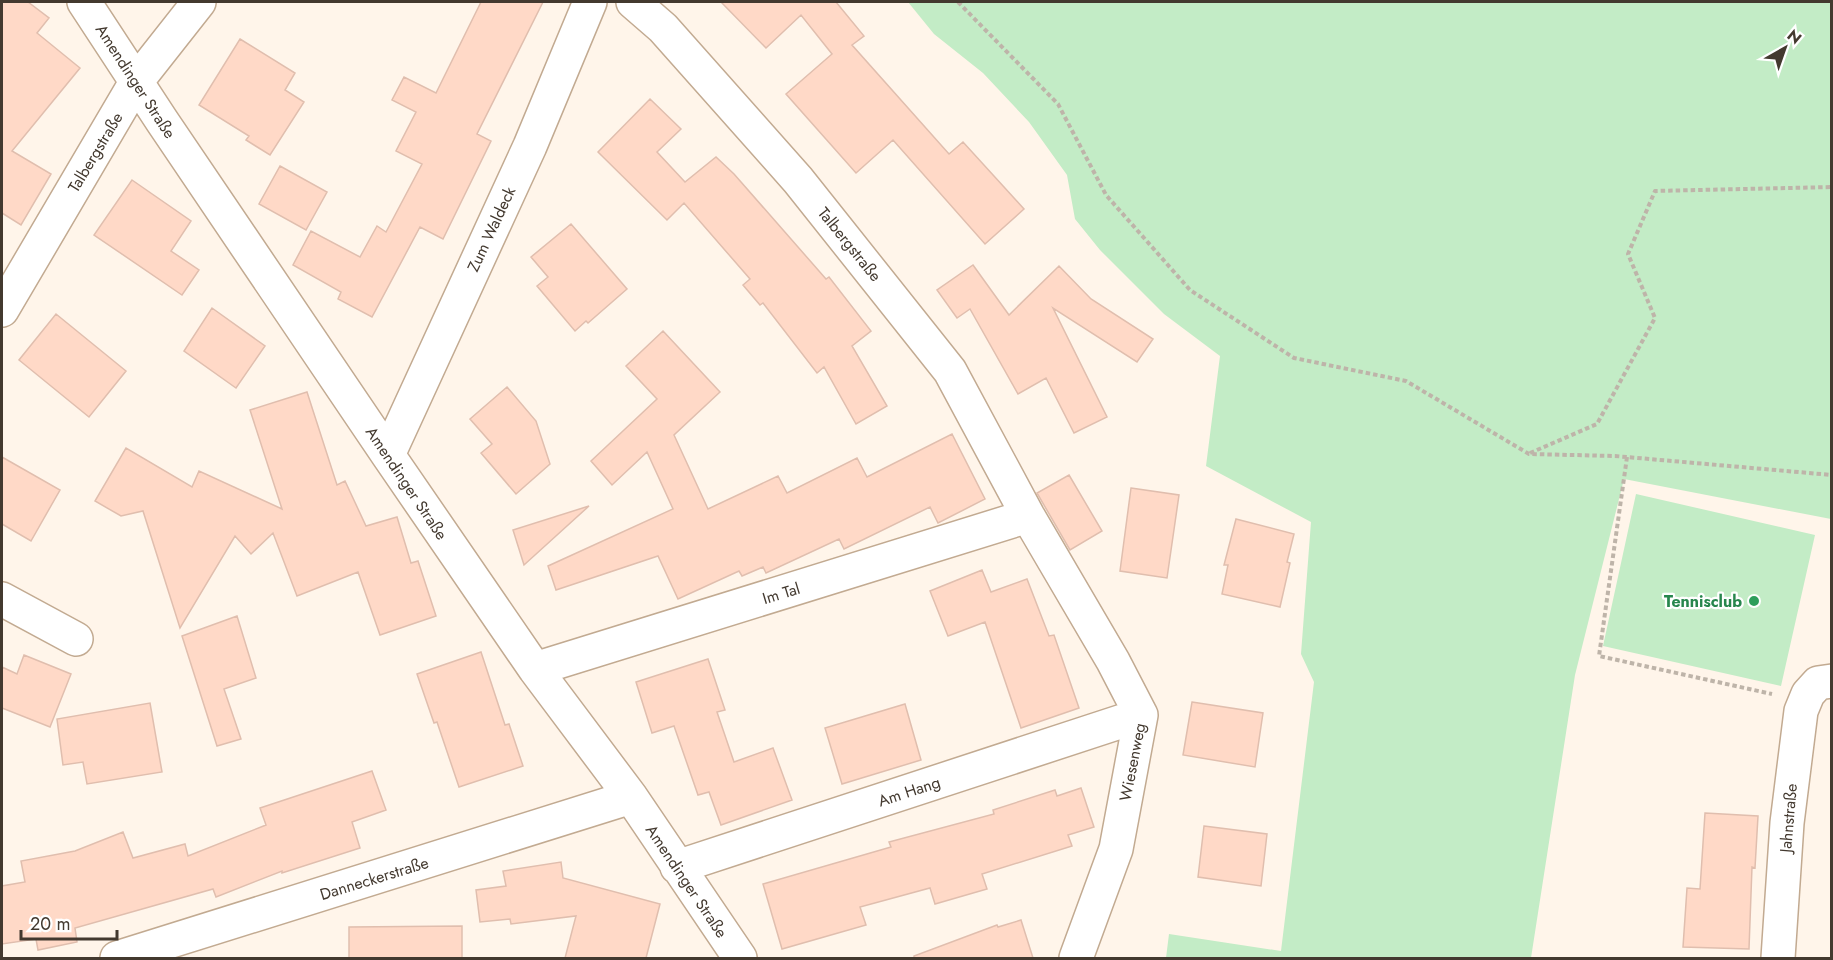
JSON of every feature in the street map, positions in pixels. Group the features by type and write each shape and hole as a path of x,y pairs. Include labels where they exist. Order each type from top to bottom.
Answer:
{"street":[{"name":"Amendinger Straße","path":"84,2 388,455 535,669 631,797 740,958"},
{"name":"Talbergstraße","path":"2,310 136,82 199,2"},
{"name":"Zum Waldeck","path":"388,455 530,146 590,2"},
{"name":"Talbergstraße","path":"633,2 663,28 798,180 950,371 1028,516"},
{"name":"Im Tal","path":"535,669 1028,516"},
{"name":"Wiesenweg","path":"1028,516 1113,662 1141,716 1116,849 1076,958"},
{"path":"2,599 76,639"},
{"name":"Jahnstraße","path":"1778,958 1787,823 1801,711 1818,688"},
{"name":"Am Hang","path":"677,867 1141,716"},
{"name":"Danneckerstraße","path":"117,958 631,797"}],"path":[{"path":"958,2 1058,104 1106,195 1190,290 1294,358 1406,381 1529,454 1627,458 1832,475"},
{"path":"1529,454 1597,424 1655,318 1628,254 1654,191 1832,187"},
{"path":"1627,458 1599,656 1818,688"}],"green space":[{"path":"908,2 1831,2 1831,519 1624,479 1575,675 1531,958 1166,958 1169,934 1281,951 1314,682 1301,654 1311,522 1206,466 1220,356 1164,314 1100,250 1075,219 1067,175 1029,122 983,73 934,34"},
{"path":"1636,494 1815,535 1781,686 1603,646"}],"building":[{"path":"2,2 28,2 49,18 37,33 80,68 12,151 51,174 21,225 2,213"},
{"path":"481,2 543,2 477,134 491,141 443,239 420,227 372,317 338,299 341,292 293,265 311,231 360,257 377,226 386,232 422,164 396,151 416,112 392,100 404,77 436,93"},
{"path":"721,2 836,2 864,36 852,45 949,154 963,142 1024,209 985,244 893,140 856,173 786,94 832,54 801,15 766,48"},
{"path":"240,39 295,73 285,90 304,102 270,155 246,140 249,136 199,105"},
{"path":"650,99 681,129 657,152 685,182 716,157 734,174 826,279 829,277 871,331 852,346 887,406 856,424 824,367 817,373 763,303 760,305 743,285 750,279 684,203 667,220 598,152"},
{"path":"280,166 327,192 306,230 259,204"},
{"path":"132,180 191,221 171,251 199,270 182,295 94,235"},
{"path":"571,224 627,289 588,323 586,321 575,331 537,286 548,277 531,257"},
{"path":"973,265 1009,315 1059,266 1091,299 1153,339 1137,362 1053,308 1107,417 1074,433 1046,378 1018,394 970,309 957,318 937,290"},
{"path":"212,308 265,346 236,388 184,351"},
{"path":"56,314 126,371 89,417 19,360"},
{"path":"663,331 720,392 674,435 708,509 778,476 787,493 857,458 867,477 952,434 985,499 938,523 930,507 844,549 839,539 766,573 763,567 742,576 739,571 678,599 658,556 556,590 548,566 673,509 647,452 612,485 591,461 657,399 626,366"},
{"path":"507,387 536,421 550,464 516,494 481,453 492,444 470,419"},
{"path":"307,392 337,485 345,481 366,526 397,517 411,563 418,561 436,616 380,635 358,572 297,596 273,533 251,554 235,536 180,628 143,511 121,516 95,501 126,448 192,487 199,471 282,509 250,410"},
{"path":"2,457 60,490 31,541 2,524"},
{"path":"1069,475 1102,531 1070,550 1037,493"},
{"path":"1131,488 1179,495 1167,578 1120,571"},
{"path":"589,506 524,565 513,530"},
{"path":"1236,519 1294,534 1280,607 1222,594 1228,565 1224,565"},
{"path":"982,570 991,592 1027,579 1049,636 1054,635 1079,708 1021,728 985,622 948,636 930,591"},
{"path":"237,616 256,678 224,689 241,739 217,746 182,636"},
{"path":"481,652 505,725 509,724 523,766 459,787 437,722 434,723 417,674"},
{"path":"24,655 71,674 50,727 2,708 2,667 17,674"},
{"path":"708,659 725,710 717,712 734,762 773,748 792,800 721,825 709,792 698,795 674,726 652,733 636,682"},
{"path":"1192,702 1263,713 1255,767 1183,755"},
{"path":"150,703 162,772 87,784 83,762 63,765 57,719"},
{"path":"905,704 921,760 842,784 825,728"},
{"path":"372,771 386,810 352,822 360,848 282,873 282,871 216,897 213,889 75,928 77,942 38,950 36,939 2,944 2,886 25,882 21,861 75,851 123,832 133,858 185,844 188,856 266,825 260,808"},
{"path":"1081,788 1094,827 1068,835 1072,846 982,874 987,889 935,904 930,888 860,907 866,925 782,949 763,884 891,847 889,842 994,814 993,810 1055,790 1057,796"},
{"path":"1705,813 1758,816 1755,868 1752,867 1749,949 1683,947 1687,888 1700,889"},
{"path":"1204,826 1267,834 1261,886 1198,877"},
{"path":"561,862 563,878 660,904 646,958 565,958 576,916 511,924 510,919 480,922 476,890 506,886 503,871"},
{"path":"1021,920 1033,958 914,958 914,956 997,925 998,927"},
{"path":"462,926 462,958 349,958 349,927"}],"place":[{"name":"Tennisclub","path":"1754,601"}]}
